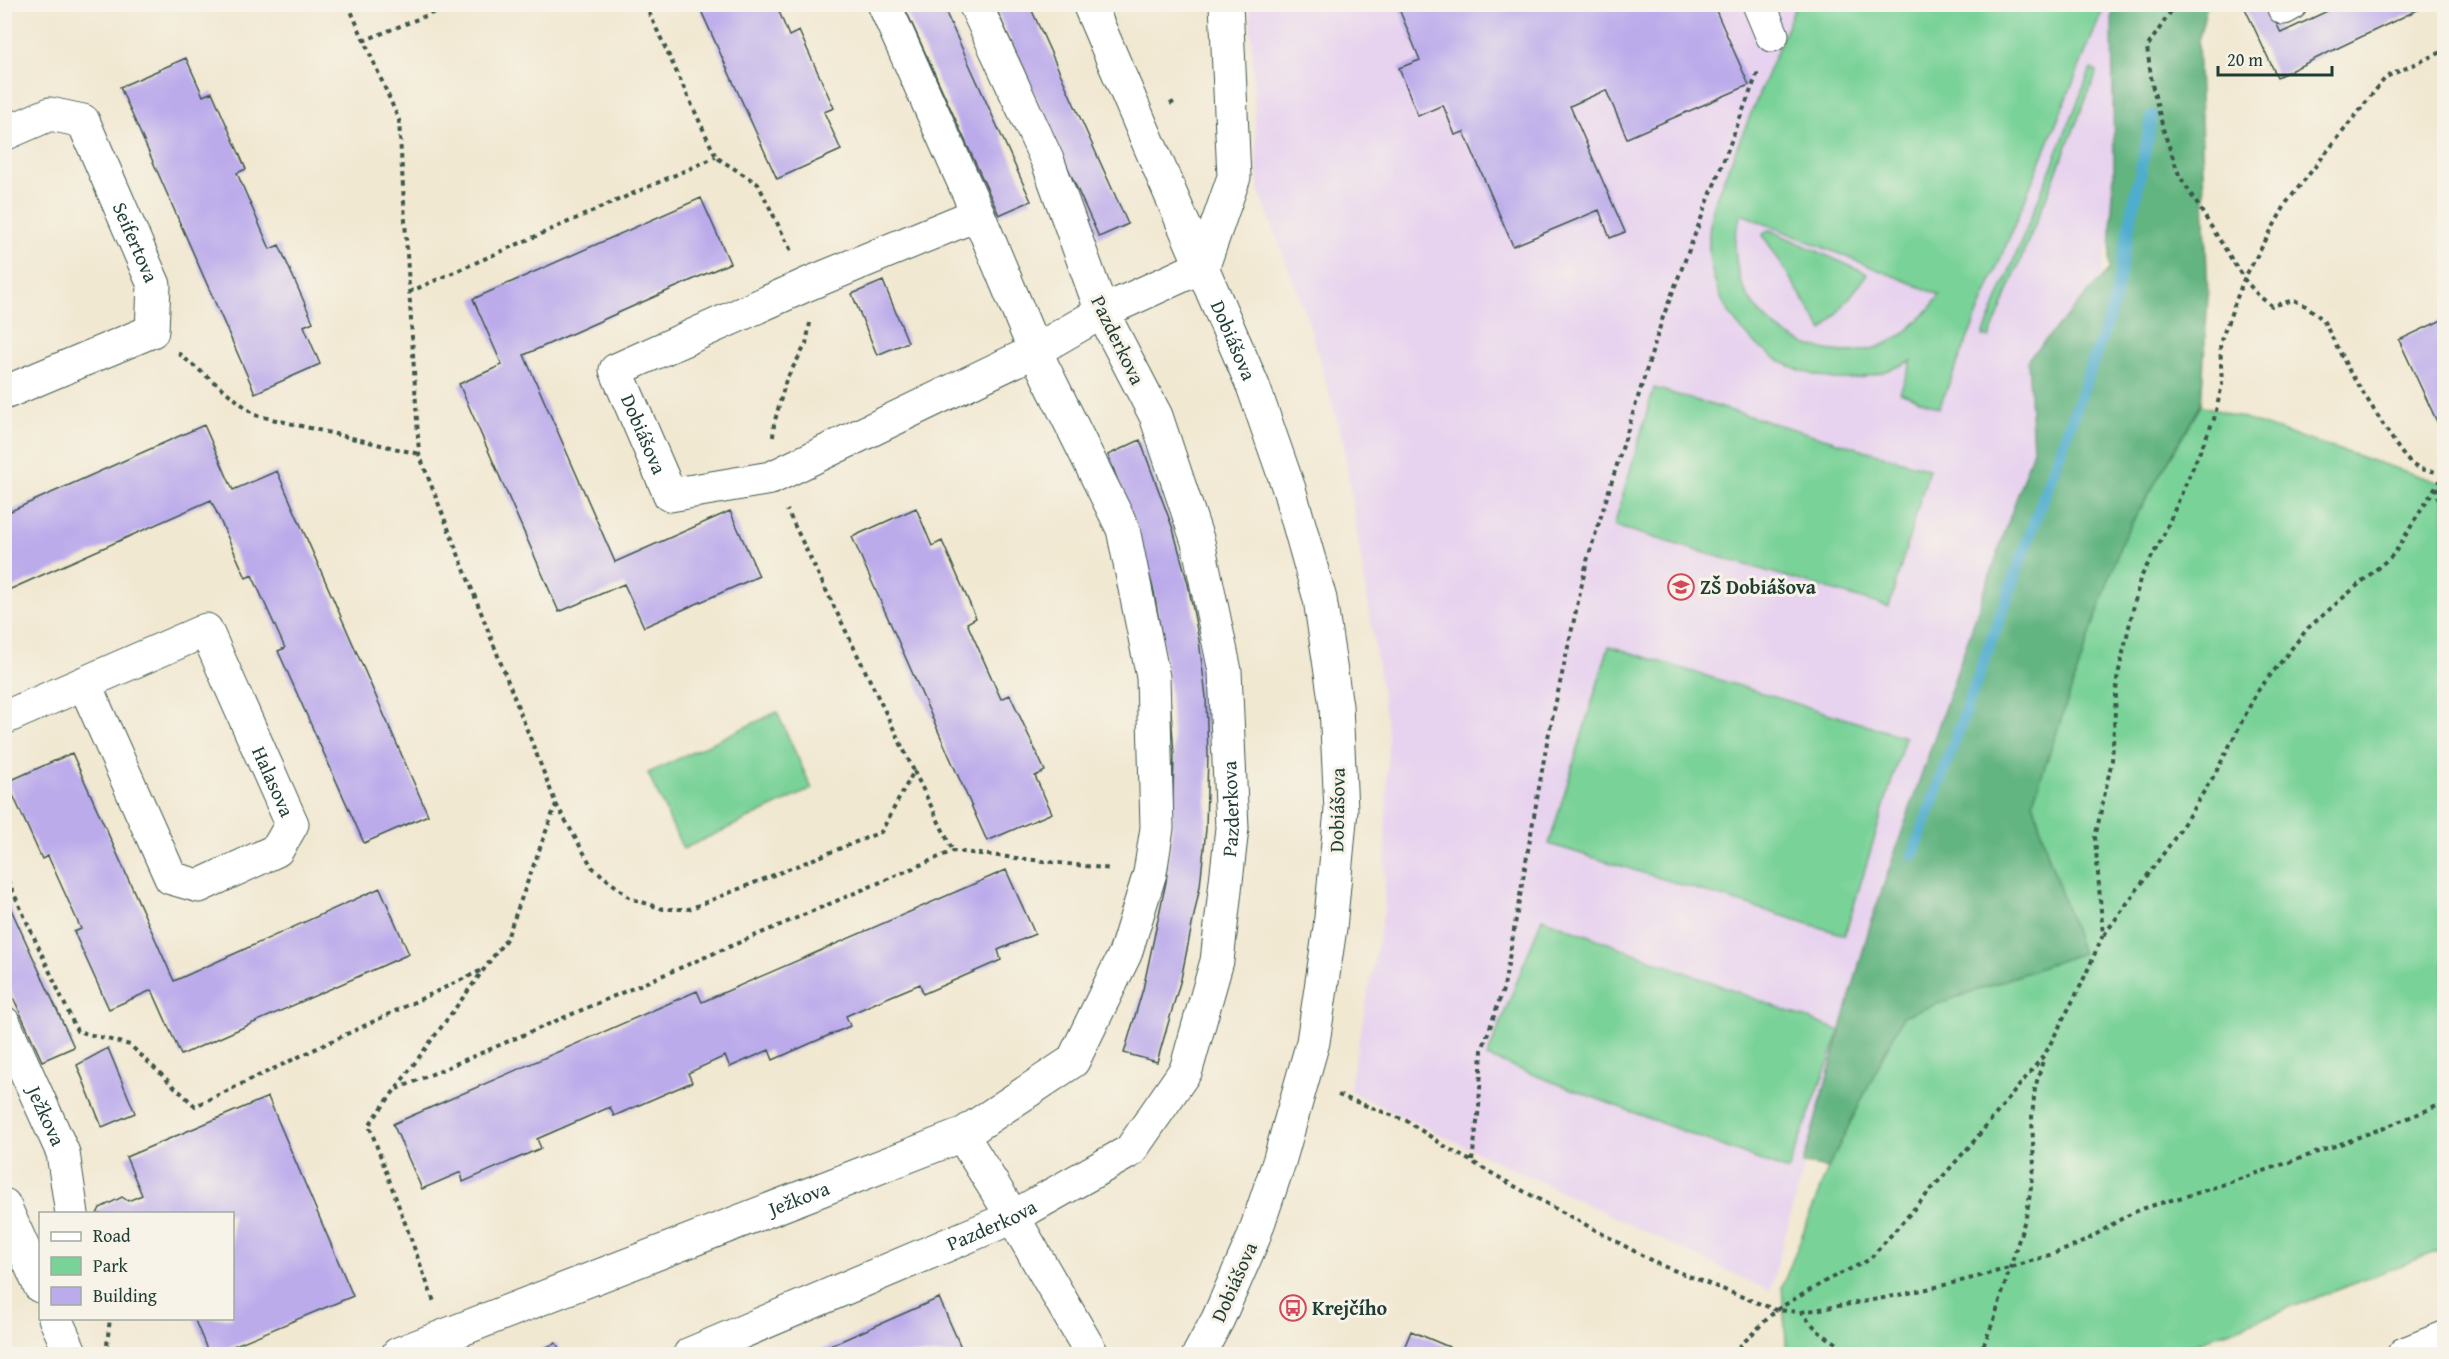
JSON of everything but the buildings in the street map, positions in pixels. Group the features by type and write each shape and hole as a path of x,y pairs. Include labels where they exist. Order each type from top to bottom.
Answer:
{"street":[{"path":"884,4 978,214 1035,351 1123,529 1152,677 1157,828 1150,873 1125,954 1073,1061 962,1135 1013,1217 1092,1354"},
{"name":"Pazderkova","path":"690,1354 1013,1217 1130,1151 1186,1070 1218,961 1232,828 1225,671 1198,543 1156,416 1102,312 1048,162 975,4"},
{"name":"Dobiášova","path":"1089,4 1253,386 1288,489 1320,599 1336,706 1341,810 1330,928 1313,1042 1279,1162 1253,1239 1218,1319 1199,1354"},
{"path":"1203,266 1234,177 1226,4"},
{"path":"1759,4 1772,35"},
{"name":"Seifertova","path":"4,134 50,114 83,121 153,285 152,332"},
{"name":"Dobiášova","path":"978,214 808,284 616,370 670,495 771,478 1035,351 1102,312 1203,266"},
{"path":"4,393 152,332"},
{"name":"Halasova","path":"4,718 84,683 207,630 292,824 277,850 200,886 171,878 84,683"},
{"name":"Ježkova","path":"4,1023 63,1153 72,1212"},
{"name":"Ježkova","path":"398,1354 962,1135"},
{"path":"4,1205 39,1284"},
{"path":"56,1320 71,1354"},
{"path":"2404,1354 2445,1338"}],"path":[{"path":"348,4 399,120 419,454 556,804 592,867 630,898 663,909 689,909 881,832 914,771"},
{"path":"363,41 454,4"},
{"path":"645,4 716,157 758,184 808,284 814,304 806,344 786,380 774,424 771,478 953,851"},
{"path":"1980,1354 1995,1317 2027,1213 2034,1168 2032,1117 2035,1088 2045,1054 2081,985 2103,935 2186,820 2215,774 2257,692 2308,628 2394,554 2445,475 2420,469 2400,451 2350,372 2323,320 2308,307 2294,300 2272,306 2259,296 2244,279 2179,175 2156,103 2147,47 2176,4"},
{"path":"1472,1161 1479,1107 1482,1050 1504,987 1547,742 1587,561 1663,317 1772,35"},
{"path":"2103,935 2095,838 2112,760 2117,679 2140,579 2164,534 2214,419 2222,385 2220,343 2244,279 2287,202 2386,76 2445,51"},
{"path":"409,292 716,157"},
{"path":"152,332 255,415 419,454"},
{"path":"2436,486 2445,527"},
{"path":"447,1336 369,1125 507,938 556,804"},
{"path":"395,1090 953,851 1150,873"},
{"path":"4,872 77,1031 130,1045 195,1106 485,968"},
{"path":"1732,1354 1776,1310 1829,1279 1869,1260 1974,1141 2045,1054"},
{"path":"1338,1095 1407,1121 1472,1161 1658,1264 1776,1310 1801,1312 1931,1290 1973,1276 1995,1274 2072,1247 2142,1209 2206,1190 2378,1131 2445,1103"},
{"path":"1801,1312 1819,1332 1853,1354"},
{"path":"106,1354 110,1320"},
{"path":"4,1348 7,1354"}],"shaded area":[{"name":"ZŠ Dobiášova","path":"1250,5 2172,5 2136,128 2080,361 1871,922 1770,1291 1349,1091 1384,911 1388,733 1343,441 1309,323 1258,187"}],"green space":[{"path":"1796,5 2105,5 1939,408 1900,392 1912,361 1871,376 1849,379 1828,378 1780,361 1759,347 1727,310 1717,287 1710,263 1709,237 1713,205","holes":["1741,214 1940,295 1913,326 1878,347 1855,352 1831,351 1808,345 1787,335 1768,321 1752,303 1741,282 1735,242"]},
{"path":"2116,5 2207,5 2198,42 2208,297 2201,405 2123,538 2033,801 2047,852 2082,953 1903,1016 1828,1168 1803,1164 1871,922 2033,450 2028,359 2109,270 2114,170 2112,14"},
{"path":"2091,69 2097,72 1989,338 1983,336"},
{"path":"1770,230 1868,274 1823,331 1763,235"},
{"path":"1654,388 1929,469 1889,607 1614,526"},
{"path":"2201,405 2444,484 2444,1249 2168,1354 1787,1354 1782,1287 1828,1168 1903,1016 2082,953 2047,852 2033,801 2123,538"},
{"path":"1609,646 1905,737 1845,935 1549,844"},
{"path":"777,712 812,789 683,849 648,773"},
{"path":"1542,918 1840,1031 1788,1171 1487,1057"}],"waterway":[{"path":"1913,855 2113,307 2152,116"}],"place":[{"name":"ZŠ Dobiášova","path":"1681,587"},
{"name":"Krejčího","path":"1293,1308"}]}
